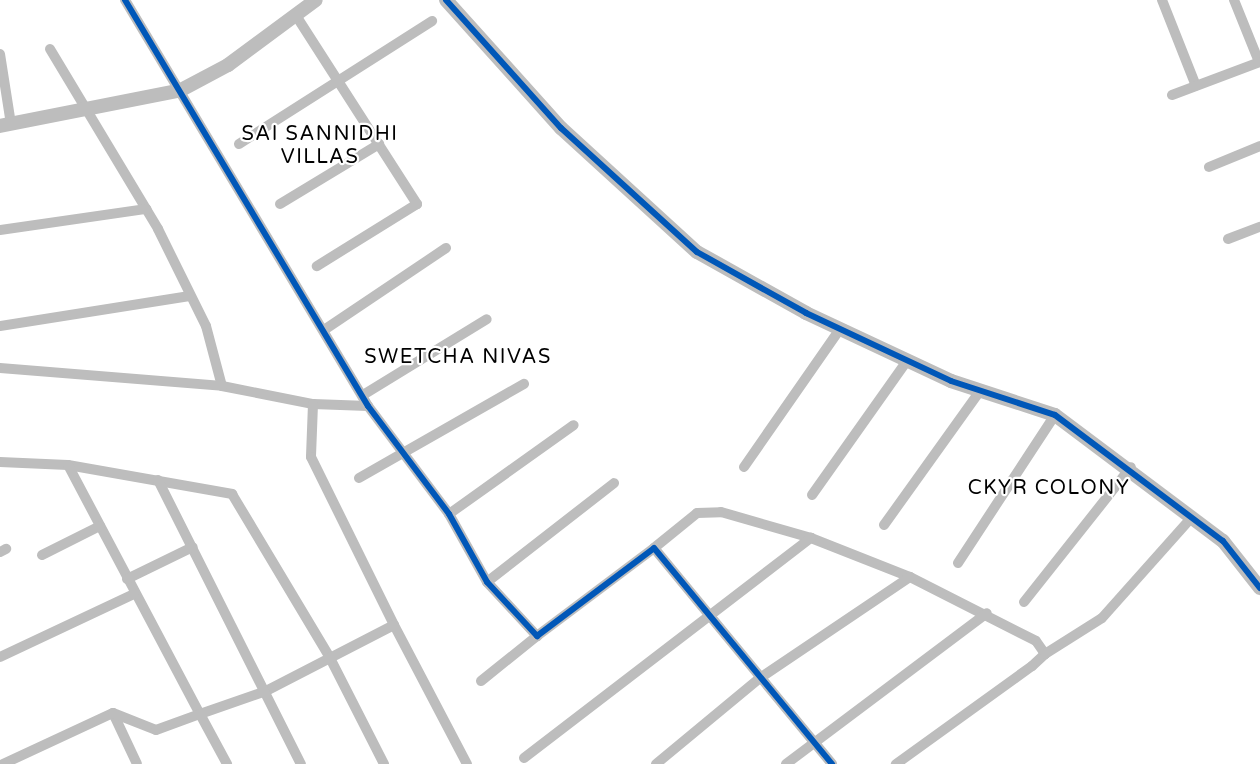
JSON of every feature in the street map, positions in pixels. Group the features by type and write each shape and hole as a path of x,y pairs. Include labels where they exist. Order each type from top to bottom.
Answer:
{"street":[{"path":"125,0 181,90 368,406 403,456 449,514 488,582 537,636"},
{"path":"0,54 6,125 87,111 181,90 228,65 316,0"},
{"path":"446,0 561,128 697,252 840,329 907,361 980,391 1055,415 1131,467 1223,541 1260,588"},
{"path":"1162,0 1196,86"},
{"path":"1172,94 1259,62 1234,0"},
{"path":"295,14 417,204 317,266"},
{"path":"239,144 432,21"},
{"path":"50,49 146,209 206,326 222,386"},
{"path":"280,204 379,144"},
{"path":"1209,167 1260,146"},
{"path":"0,231 146,209"},
{"path":"1228,239 1260,227"},
{"path":"324,330 446,248"},
{"path":"0,326 190,296"},
{"path":"363,395 487,319"},
{"path":"744,467 840,329"},
{"path":"812,495 907,361"},
{"path":"0,368 222,386 313,405 368,406"},
{"path":"359,478 403,456 524,384"},
{"path":"884,525 980,391"},
{"path":"313,405 310,457 467,764"},
{"path":"958,563 1055,415"},
{"path":"449,514 574,424"},
{"path":"0,462 68,465 217,488 241,502 330,658 384,764"},
{"path":"68,465 134,594 227,764"},
{"path":"1024,602 1131,467"},
{"path":"158,480 301,764"},
{"path":"488,582 614,483"},
{"path":"481,681 537,636 706,510 811,538 910,577 987,613 1036,641 1045,654"},
{"path":"896,764 1045,654 1102,618 1192,517"},
{"path":"42,555 100,526"},
{"path":"524,758 714,618 811,538"},
{"path":"127,579 193,547"},
{"path":"654,548 832,764"},
{"path":"656,764 760,678 910,577"},
{"path":"0,657 134,594"},
{"path":"786,764 987,613"},
{"path":"3,764 22,760 113,713 156,730 266,691 394,625"},
{"path":"113,713 138,764"}],"cycle path":[{"path":"125,0 368,406 449,514 487,582 537,636 654,548 832,764"},
{"path":"446,0 561,128 697,252 806,313 951,381 1055,415 1223,541 1260,588"}],"district":[{"name":"SAI SANNIDHI VILLAS","path":"320,146"},
{"name":"SWETCHA NIVAS","path":"458,357"},
{"name":"CKYR COLONY","path":"1049,488"}]}
